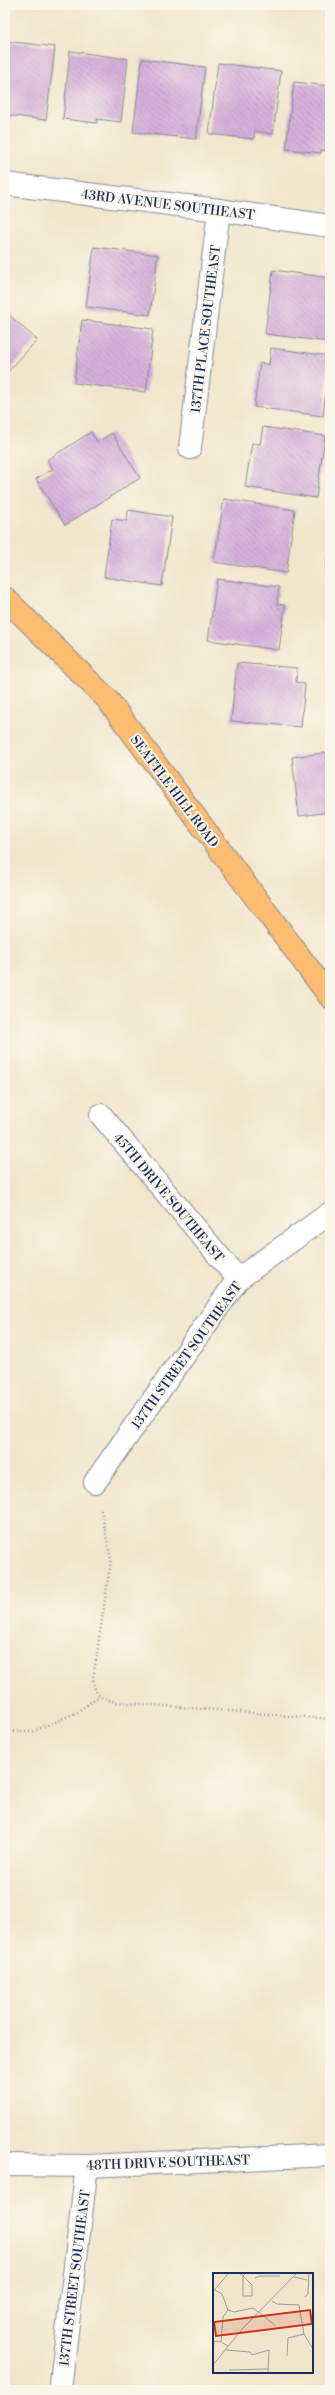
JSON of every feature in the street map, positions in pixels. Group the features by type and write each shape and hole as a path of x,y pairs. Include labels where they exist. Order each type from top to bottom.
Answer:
{"main road":[{"name":"SEATTLE HILL ROAD","path":"5,598 107,700 330,997"}],"street":[{"name":"43RD AVENUE SOUTHEAST","path":"5,184 220,210 330,226"},
{"name":"137TH PLACE SOUTHEAST","path":"190,448 220,210"},
{"name":"45TH DRIVE SOUTHEAST","path":"101,1115 238,1280"},
{"name":"137TH STREET SOUTHEAST","path":"95,1482 238,1280 330,1213"},
{"name":"48TH DRIVE SOUTHEAST","path":"5,2165 87,2166 330,2156"},
{"name":"137TH STREET SOUTHEAST","path":"60,2390 87,2166"}],"path":[{"path":"95,1482 111,1560 93,1679 94,1692 99,1696 115,1702 330,1719"},
{"path":"5,1731 31,1732 76,1713 99,1696"}],"building":[{"path":"5,41 55,47 46,120 5,115"},
{"path":"70,51 128,59 121,122 97,119 97,123 63,119"},
{"path":"142,59 205,67 196,139 133,132"},
{"path":"218,63 281,71 273,134 255,131 254,139 209,134"},
{"path":"294,82 330,86 330,151 321,150 321,153 286,149"},
{"path":"94,247 158,255 150,315 86,307"},
{"path":"273,270 330,278 330,342 265,334"},
{"path":"5,311 37,340 5,375"},
{"path":"82,320 153,329 146,392 74,383"},
{"path":"271,348 330,356 323,416 254,407 260,363 269,365"},
{"path":"263,427 325,436 316,498 245,487 252,443 260,444"},
{"path":"91,432 97,442 112,433 140,478 65,525 36,479 53,469 47,460"},
{"path":"224,499 295,510 286,573 214,562"},
{"path":"128,510 172,517 162,586 104,577 112,519 127,521"},
{"path":"327,557 330,557 330,629 327,629"},
{"path":"217,579 279,587 277,604 285,605 279,650 208,640"},
{"path":"237,663 297,668 296,682 305,684 301,727 231,721"},
{"path":"330,752 330,812 299,816 292,757"}]}
